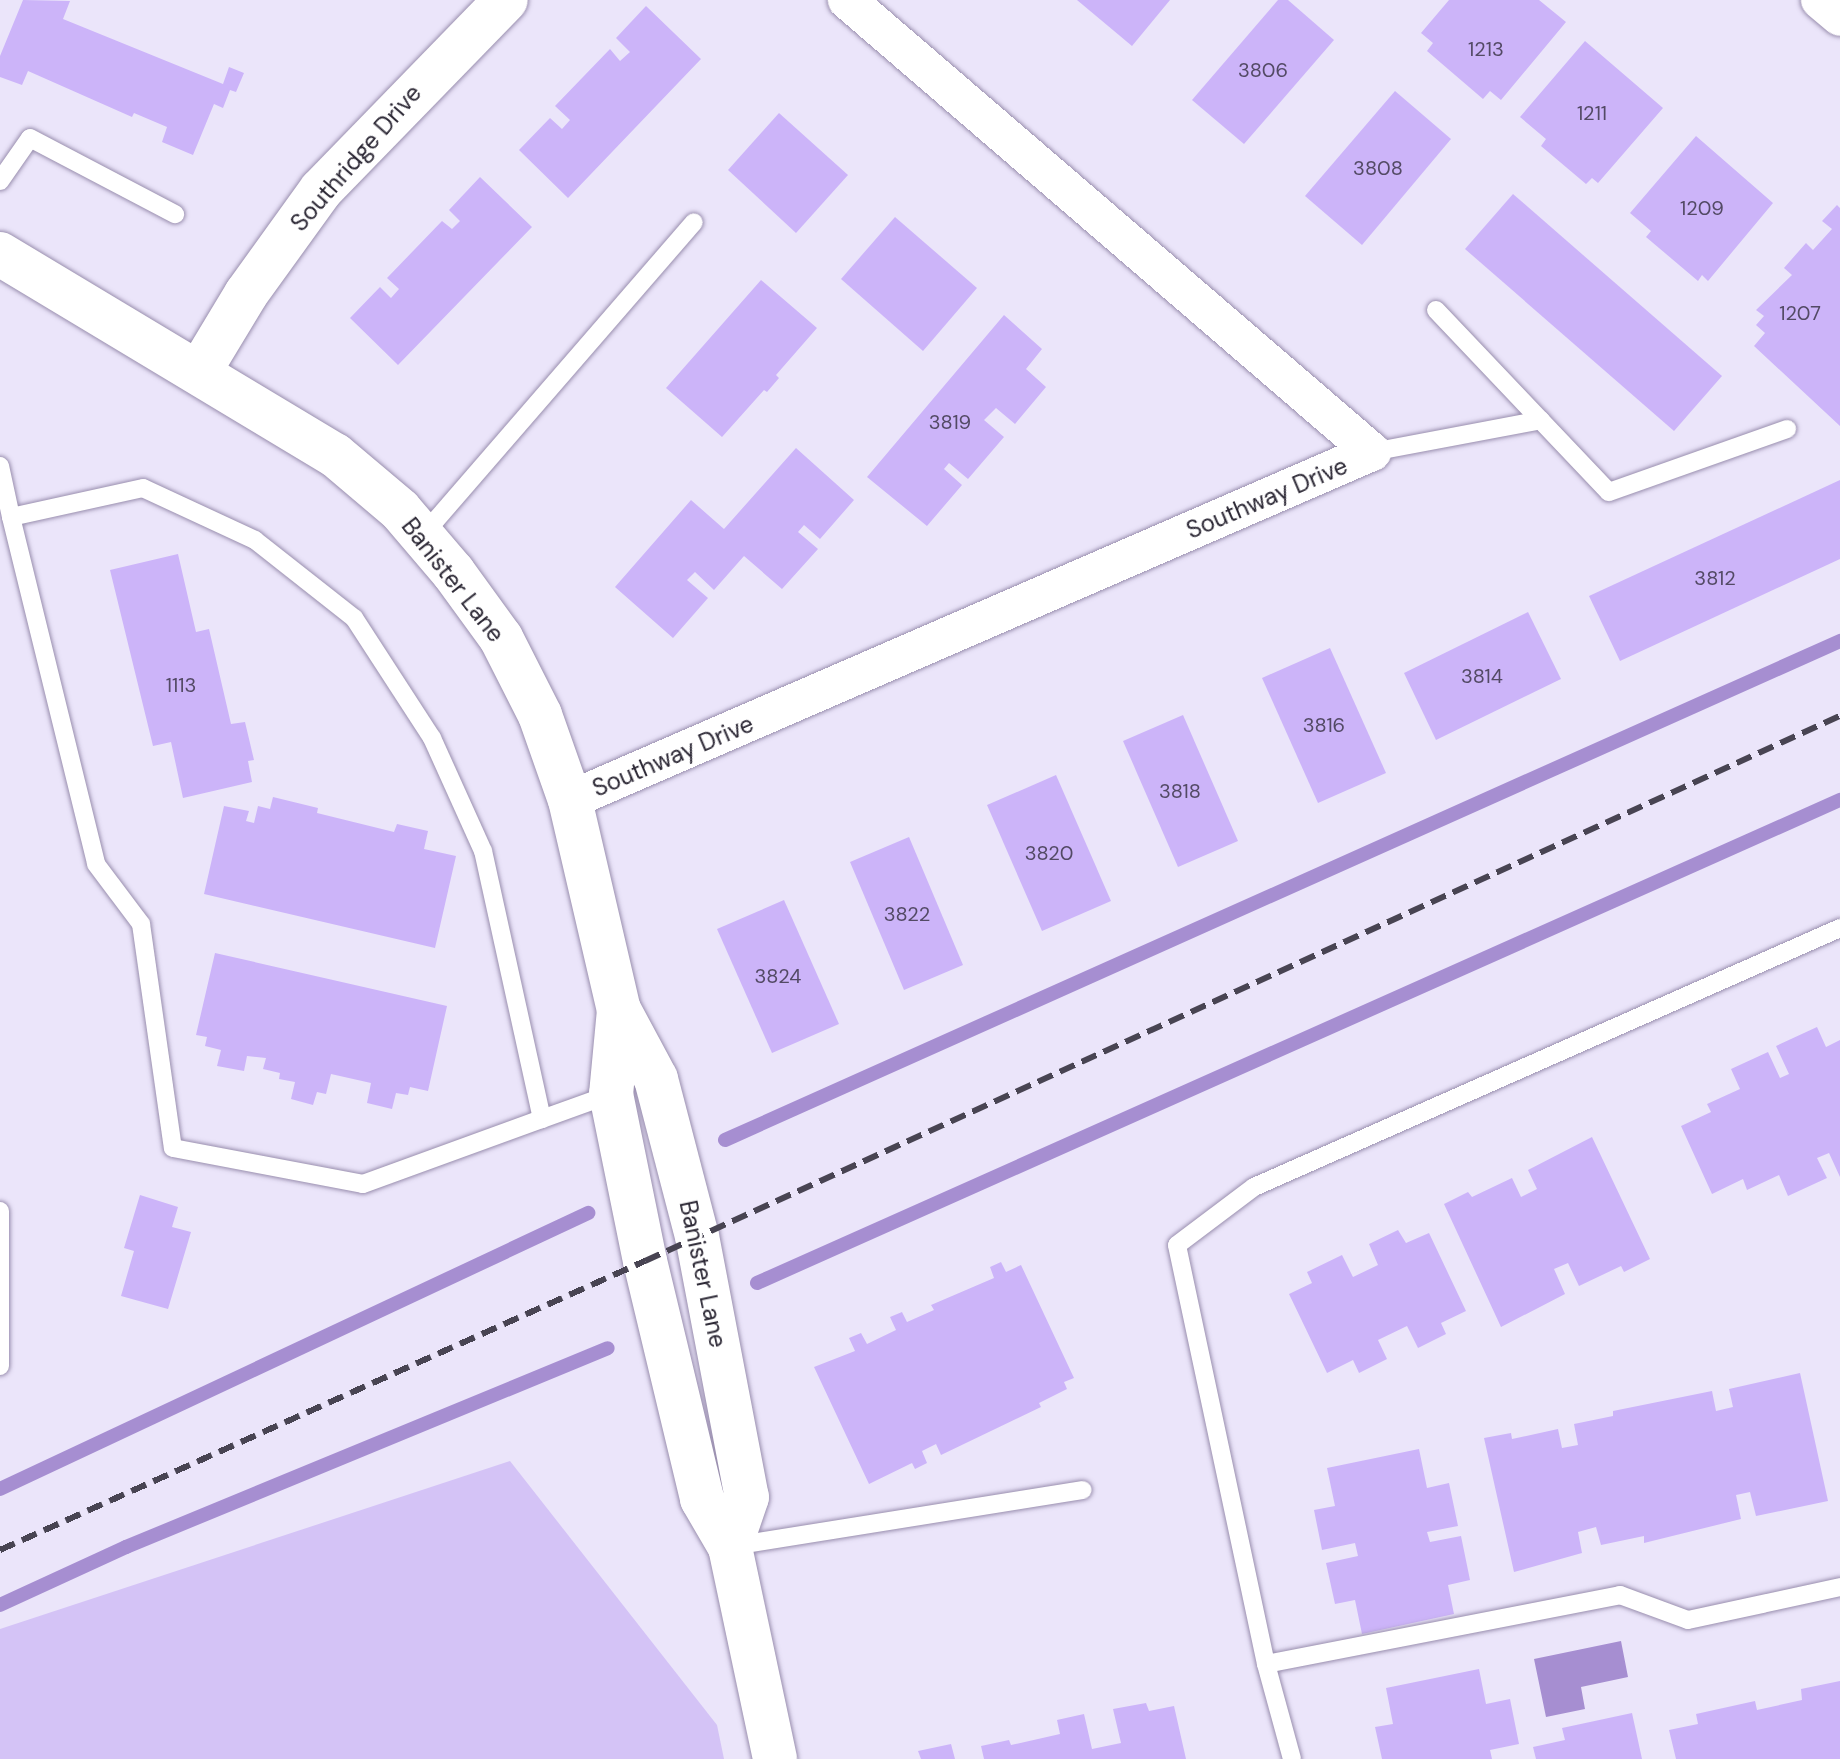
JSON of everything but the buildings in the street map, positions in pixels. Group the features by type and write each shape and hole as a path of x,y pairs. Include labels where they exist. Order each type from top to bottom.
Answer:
{"street":[{"name":"Southridge Drive","path":"199,372 246,294 321,190 506,0"},
{"name":"Southway Drive","path":"570,800 1372,452 847,0"},
{"path":"1820,0 1840,17"},
{"name":"Banister Lane","path":"0,254 335,455 400,510 453,572 501,638 540,715 570,800 619,1010 656,1079 697,1236 747,1497 730,1547"},
{"name":"Banister Lane","path":"619,1010 611,1094 645,1261 702,1499 730,1547 775,1759"}],"lane":[{"path":"0,181 30,138 175,214"},
{"path":"422,536 694,222"},
{"path":"1436,310 1609,492 1787,429"},
{"path":"1372,452 1541,420"},
{"path":"0,466 96,864 141,924 173,1148 363,1184 611,1094"},
{"path":"11,517 143,488 255,540 354,618 432,738 483,851 542,1119"},
{"path":"1292,1759 1266,1664 1177,1245 1254,1187 1840,928"},
{"path":"0,1211 0,1366"},
{"path":"730,1547 1083,1490"},
{"path":"1266,1664 1620,1595 1688,1620 1840,1587"}],"shaded area":[{"path":"510,1461 717,1725 724,1759 0,1759 0,1629"},
{"path":"1621,1641 1628,1677 1581,1687 1585,1709 1546,1717 1534,1659"}],"waterway":[{"path":"725,1140 1840,641"},
{"path":"757,1283 1840,800"},
{"path":"0,1489 588,1213"},
{"path":"0,1605 126,1547 608,1348"}],"railway":[{"path":"0,1550 645,1261 1840,716"}]}
